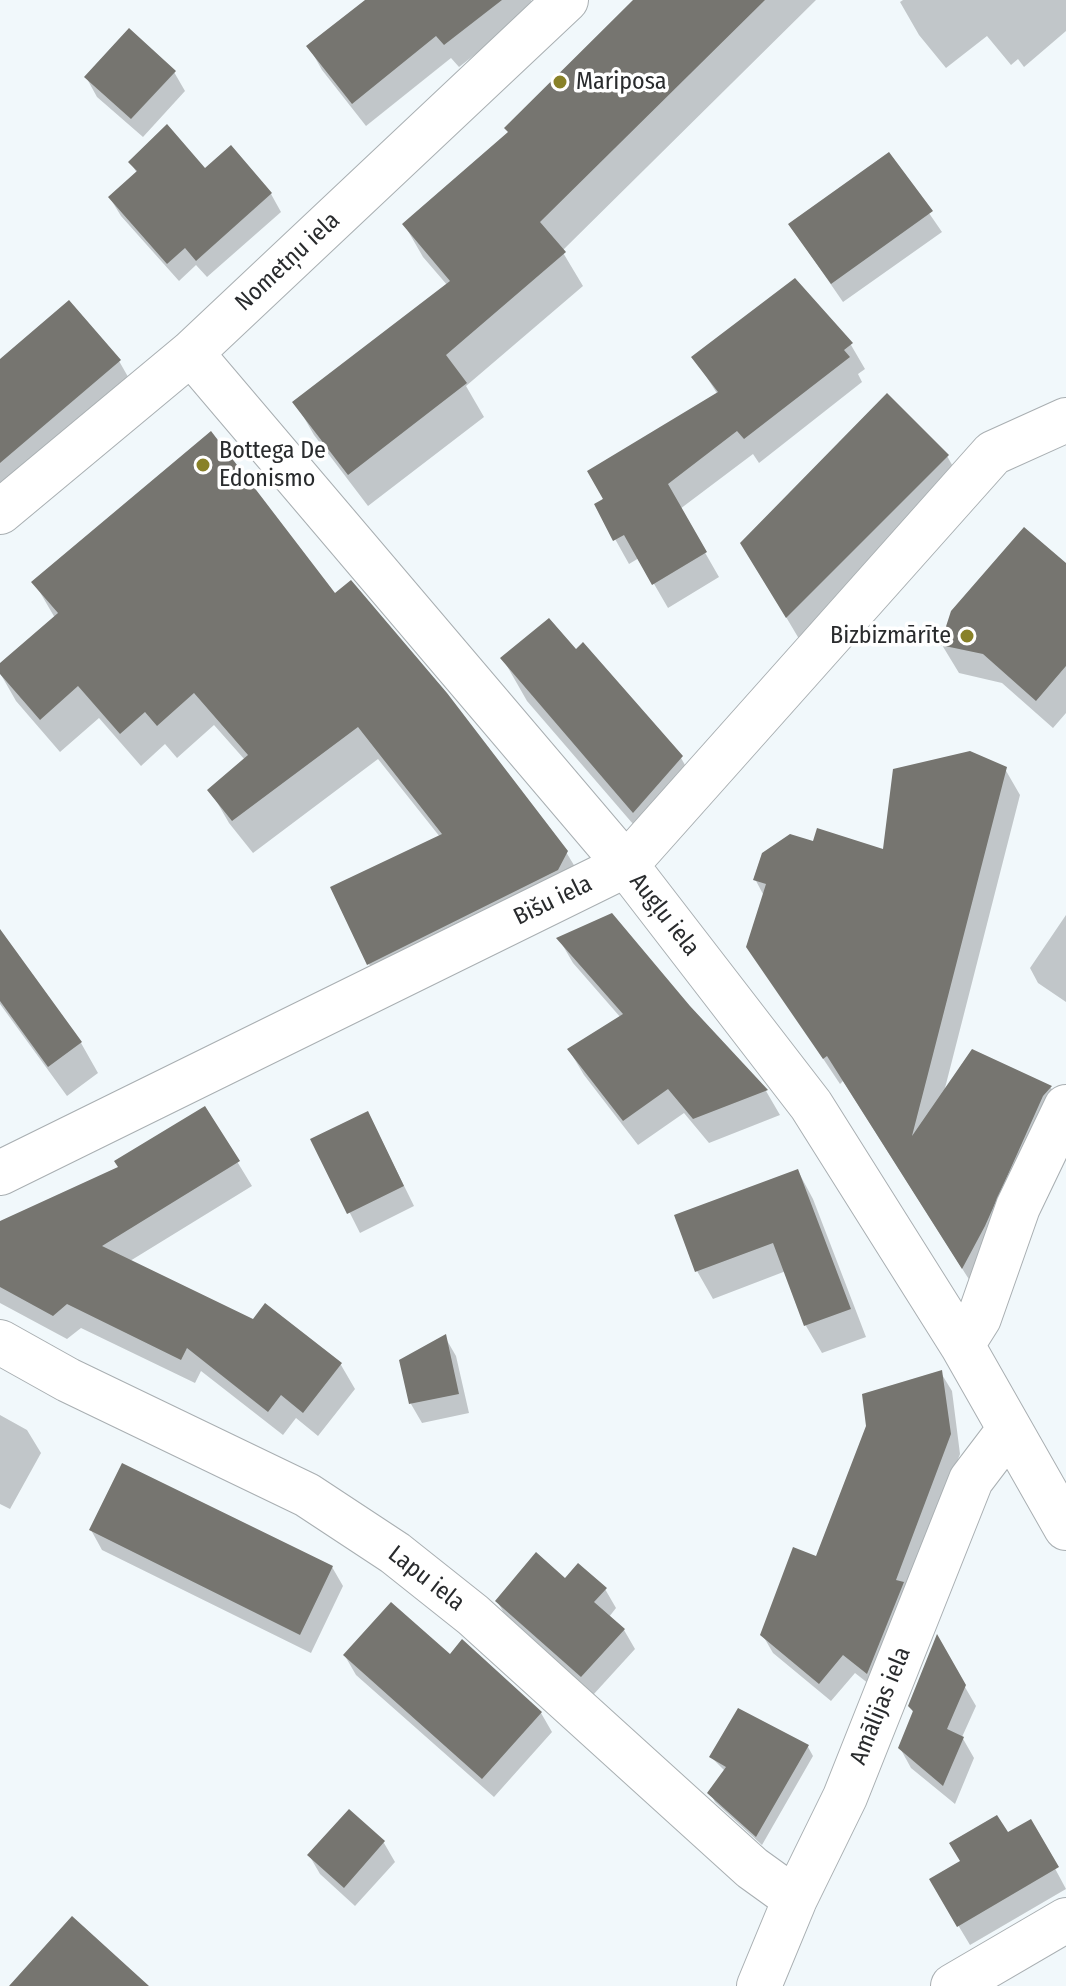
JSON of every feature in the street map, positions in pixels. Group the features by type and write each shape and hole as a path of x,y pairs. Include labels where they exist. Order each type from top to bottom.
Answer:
{"street":[{"name":"Nometņu iela","path":"0,512 191,353 566,0"},
{"name":"Augļu iela","path":"191,353 626,865 811,1105 962,1345 1066,1528"},
{"name":"Bišu iela","path":"0,1173 626,865 993,453 1066,420"},
{"path":"962,1345 979,1318 1018,1207 1066,1107"},
{"name":"Lapu iela","path":"0,1342 68,1380 307,1495 395,1553 473,1615 752,1868 795,1899"},
{"name":"Amālijas iela","path":"759,1986 795,1899 845,1797 971,1480 1009,1430"},
{"path":"953,1986 1066,1920"}],"building":[{"path":"365,0 502,0 444,45 436,36 352,104 306,46"},
{"path":"633,0 765,0 540,222 566,252 446,355 467,383 348,475 292,402 450,281 402,224 508,132 504,128"},
{"path":"129,28 176,71 131,119 84,77"},
{"path":"167,124 205,168 231,145 272,193 196,261 185,248 167,264 108,197 137,171 128,162"},
{"path":"889,152 933,211 831,284 788,224"},
{"path":"795,278 853,343 844,350 850,357 744,439 737,431 668,484 707,552 652,585 624,535 613,541 594,504 603,499 587,471 718,392 691,357"},
{"path":"69,300 121,360 0,463 0,359"},
{"path":"887,393 949,455 786,618 740,543"},
{"path":"211,431 335,593 351,580 447,693 568,851 558,870 367,965 330,887 442,834 358,727 232,821 207,790 248,755 194,693 157,726 145,712 120,734 78,686 40,720 0,674 0,663 58,613 31,582"},
{"path":"1024,527 1066,563 1066,666 1036,701 983,654 940,645 951,611"},
{"path":"549,618 576,649 583,642 683,756 633,813 500,658"},
{"path":"970,751 1007,767 912,1136 972,1049 1052,1086 1043,1096 985,1226 962,1269 827,1056 823,1059 746,947 766,884 753,880 762,853 790,834 813,841 817,828 883,849 893,769"},
{"path":"612,913 690,1006 768,1090 693,1119 668,1089 623,1121 567,1049 623,1014 556,938"},
{"path":"0,929 82,1042 48,1067 0,1001"},
{"path":"205,1106 240,1161 102,1246 253,1319 265,1303 342,1363 303,1413 281,1395 268,1412 187,1348 181,1360 67,1304 53,1316 0,1287 0,1221 118,1167 114,1161"},
{"path":"368,1111 404,1186 347,1214 310,1139"},
{"path":"798,1169 851,1309 804,1326 773,1243 695,1272 674,1215"},
{"path":"446,1334 459,1394 409,1404 399,1360"},
{"path":"942,1370 951,1434 896,1580 904,1582 867,1674 843,1655 819,1684 760,1635 793,1547 816,1556 866,1426 862,1394"},
{"path":"122,1463 333,1566 300,1635 89,1530"},
{"path":"536,1552 565,1578 578,1563 607,1588 594,1602 625,1629 581,1677 495,1601"},
{"path":"391,1602 450,1654 462,1639 542,1712 482,1779 343,1655"},
{"path":"937,1634 966,1685 947,1729 964,1737 943,1786 898,1748 913,1711 908,1706"},
{"path":"738,1708 809,1745 756,1837 707,1793 726,1767 709,1757"},
{"path":"349,1809 385,1841 344,1888 307,1855"},
{"path":"997,1815 1008,1832 1031,1819 1059,1867 957,1927 929,1879 960,1861 949,1843"},
{"path":"72,1916 149,1986 9,1986"}],"place":[{"name":"Mariposa","path":"560,82"},
{"name":"Bottega De Edonismo","path":"203,465"},
{"name":"Bizbizmārīte","path":"967,636"}]}
